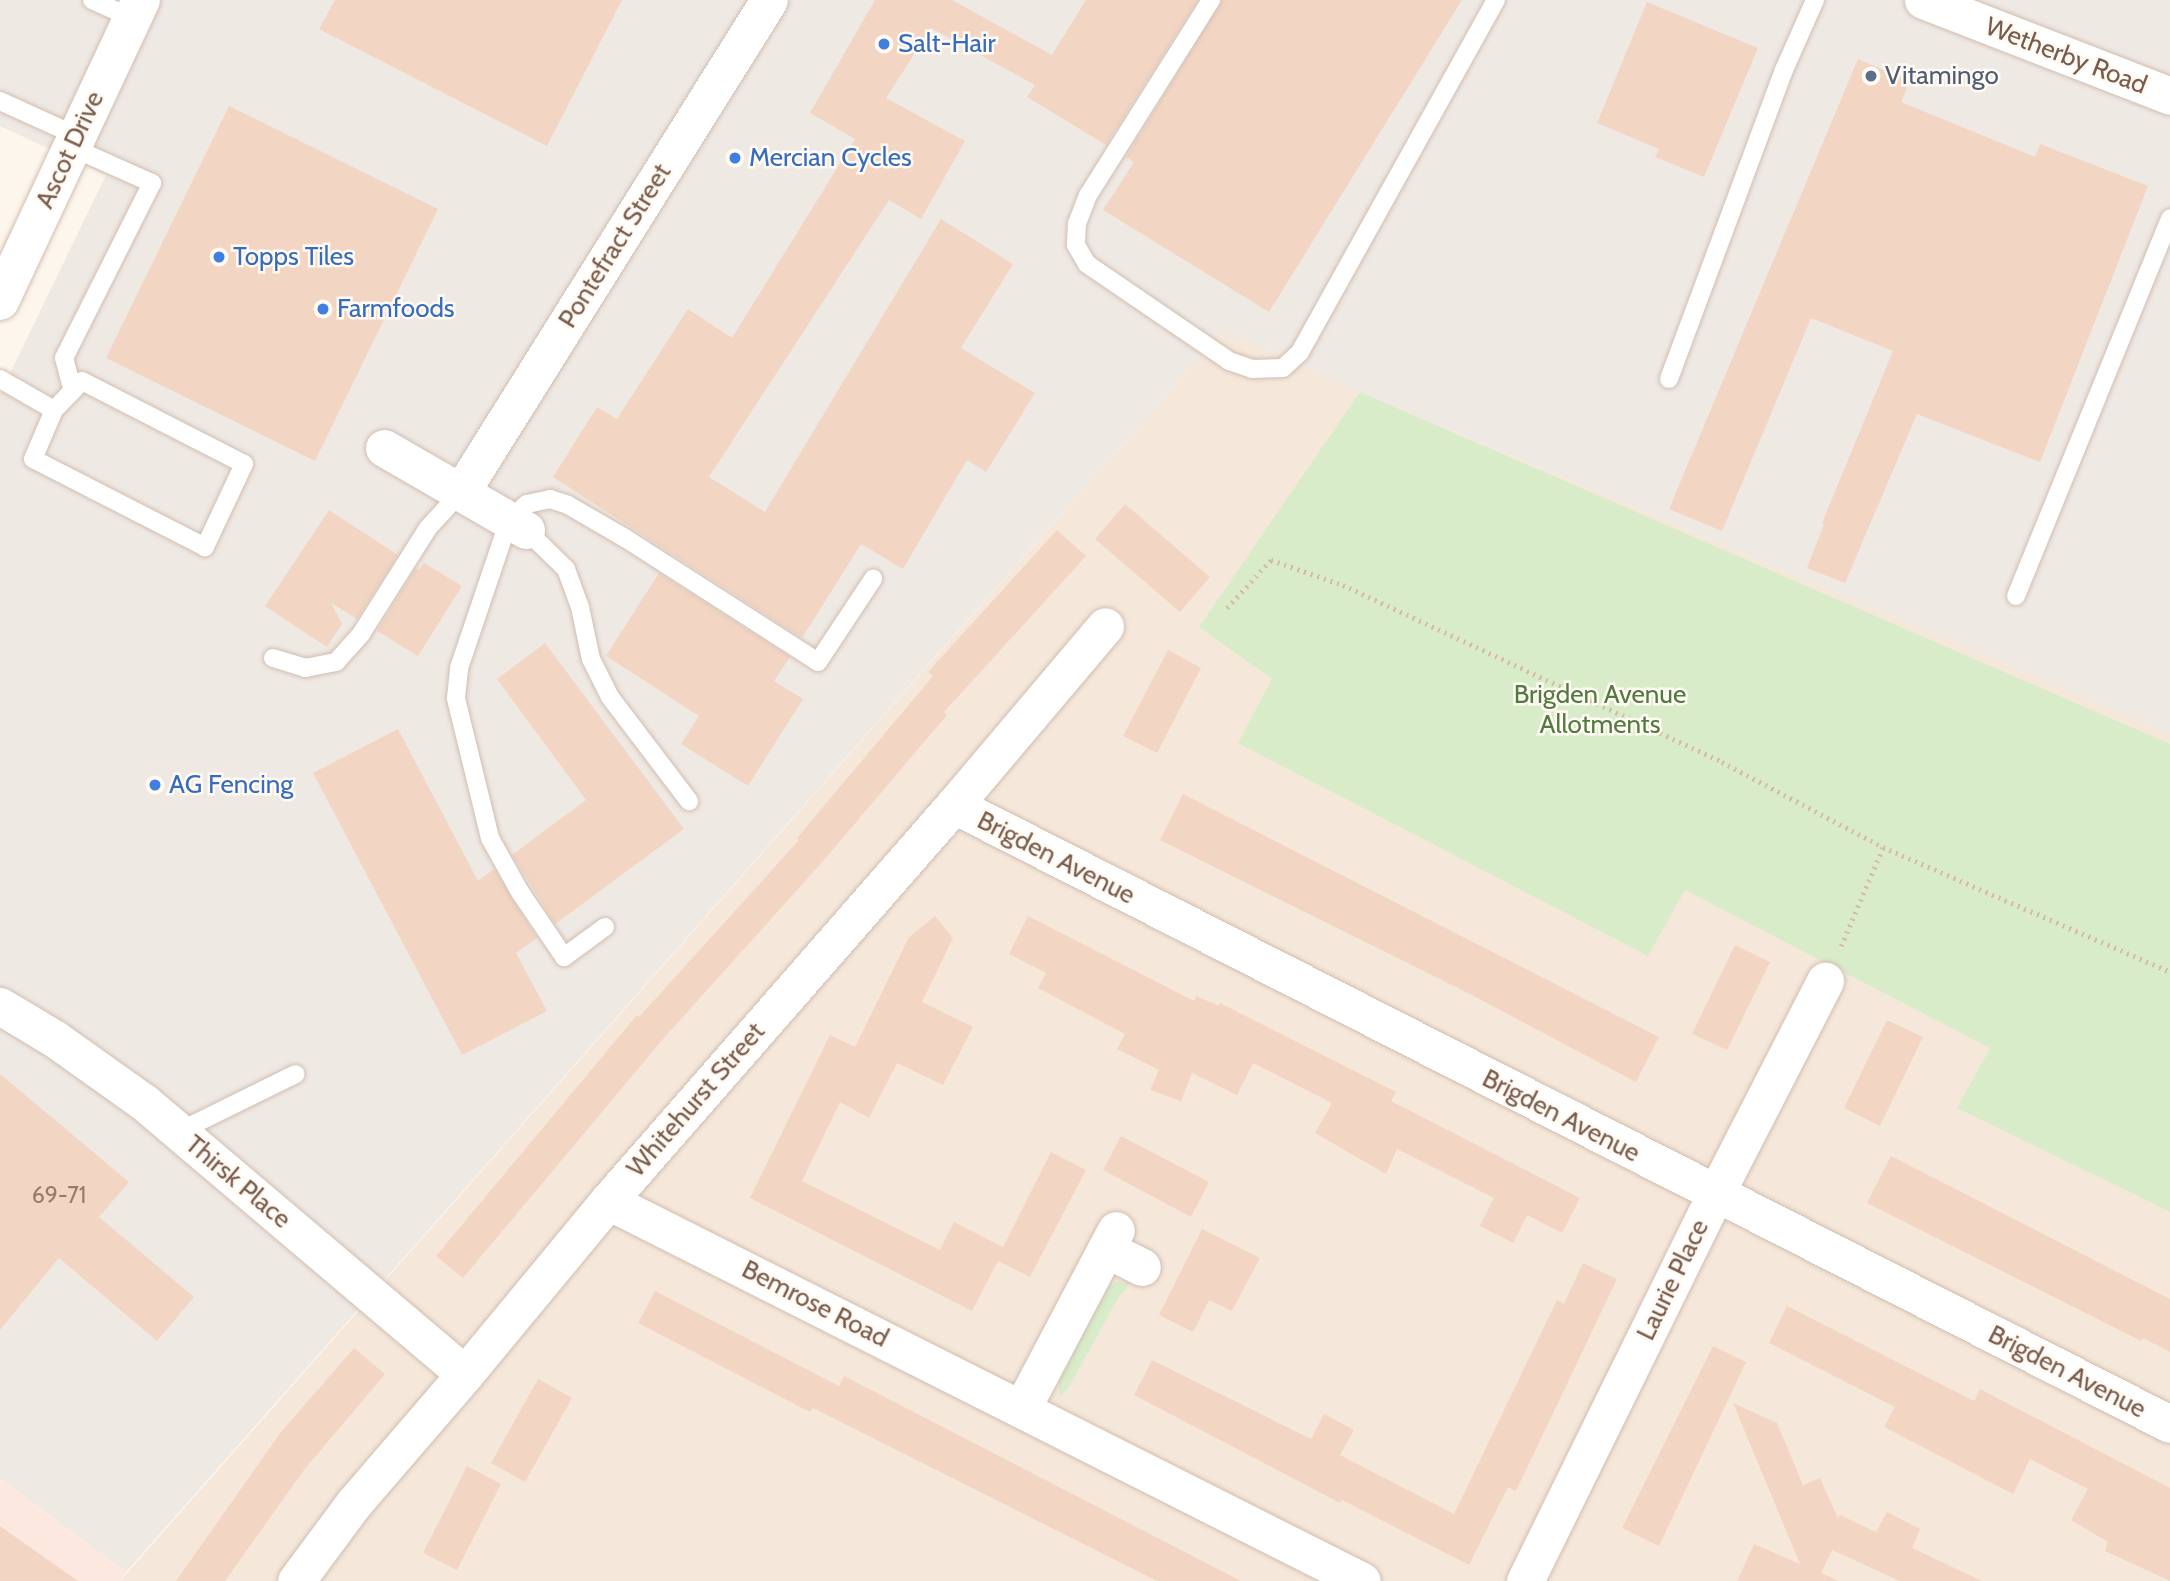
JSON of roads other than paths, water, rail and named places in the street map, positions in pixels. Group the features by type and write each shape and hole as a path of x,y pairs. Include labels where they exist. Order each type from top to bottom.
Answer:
{"street":[{"name":"Pontefract Street","path":"461,492 769,0"},
{"name":"Wetherby Road","path":"1923,0 1995,13 2170,96"},
{"name":"Ascot Drive","path":"0,301 137,9"},
{"path":"384,448 517,525"},
{"name":"Whitehurst Street","path":"296,1581 354,1503 465,1374 608,1200 954,805 1105,626"},
{"name":"Brigden Avenue","path":"954,805 1715,1195 2170,1424"},
{"name":"Laurie Place","path":"1525,1581 1715,1195 1825,981"},
{"name":"Thirsk Place","path":"0,1006 117,1082 465,1374"},
{"name":"Bemrose Road","path":"608,1200 1362,1581"},
{"path":"1022,1408 1111,1239 1142,1267"}],"lane":[{"path":"92,0 137,9"},
{"path":"1211,0 1088,195 1077,223 1076,245 1087,264 1229,361 1252,369 1283,368 1300,352 1496,0"},
{"path":"1669,379 1784,70 1815,0"},
{"path":"0,101 152,183 64,358 73,391"},
{"path":"2016,596 2170,218"},
{"path":"0,379 54,410"},
{"path":"82,381 244,464 205,547 33,460 54,410 82,381"},
{"path":"273,658 304,668 336,662 361,634 428,528 461,492"},
{"path":"605,927 564,957 520,892 490,838 456,698 459,668 527,504 550,499 568,505 625,537 818,663 873,579"},
{"path":"517,525 566,569 580,607 591,659 610,696 690,802"},
{"path":"178,1132 296,1074"}],"place":[{"name":"Salt-Hair","path":"884,44"},
{"name":"Vitamingo","path":"1871,76"},
{"name":"Mercian Cycles","path":"735,158"},
{"name":"Topps Tiles","path":"219,257"},
{"name":"Farmfoods","path":"323,309"},
{"name":"AG Fencing","path":"155,785"}],"park label":[{"name":"Brigden Avenue Allotments","path":"1600,710"}]}
